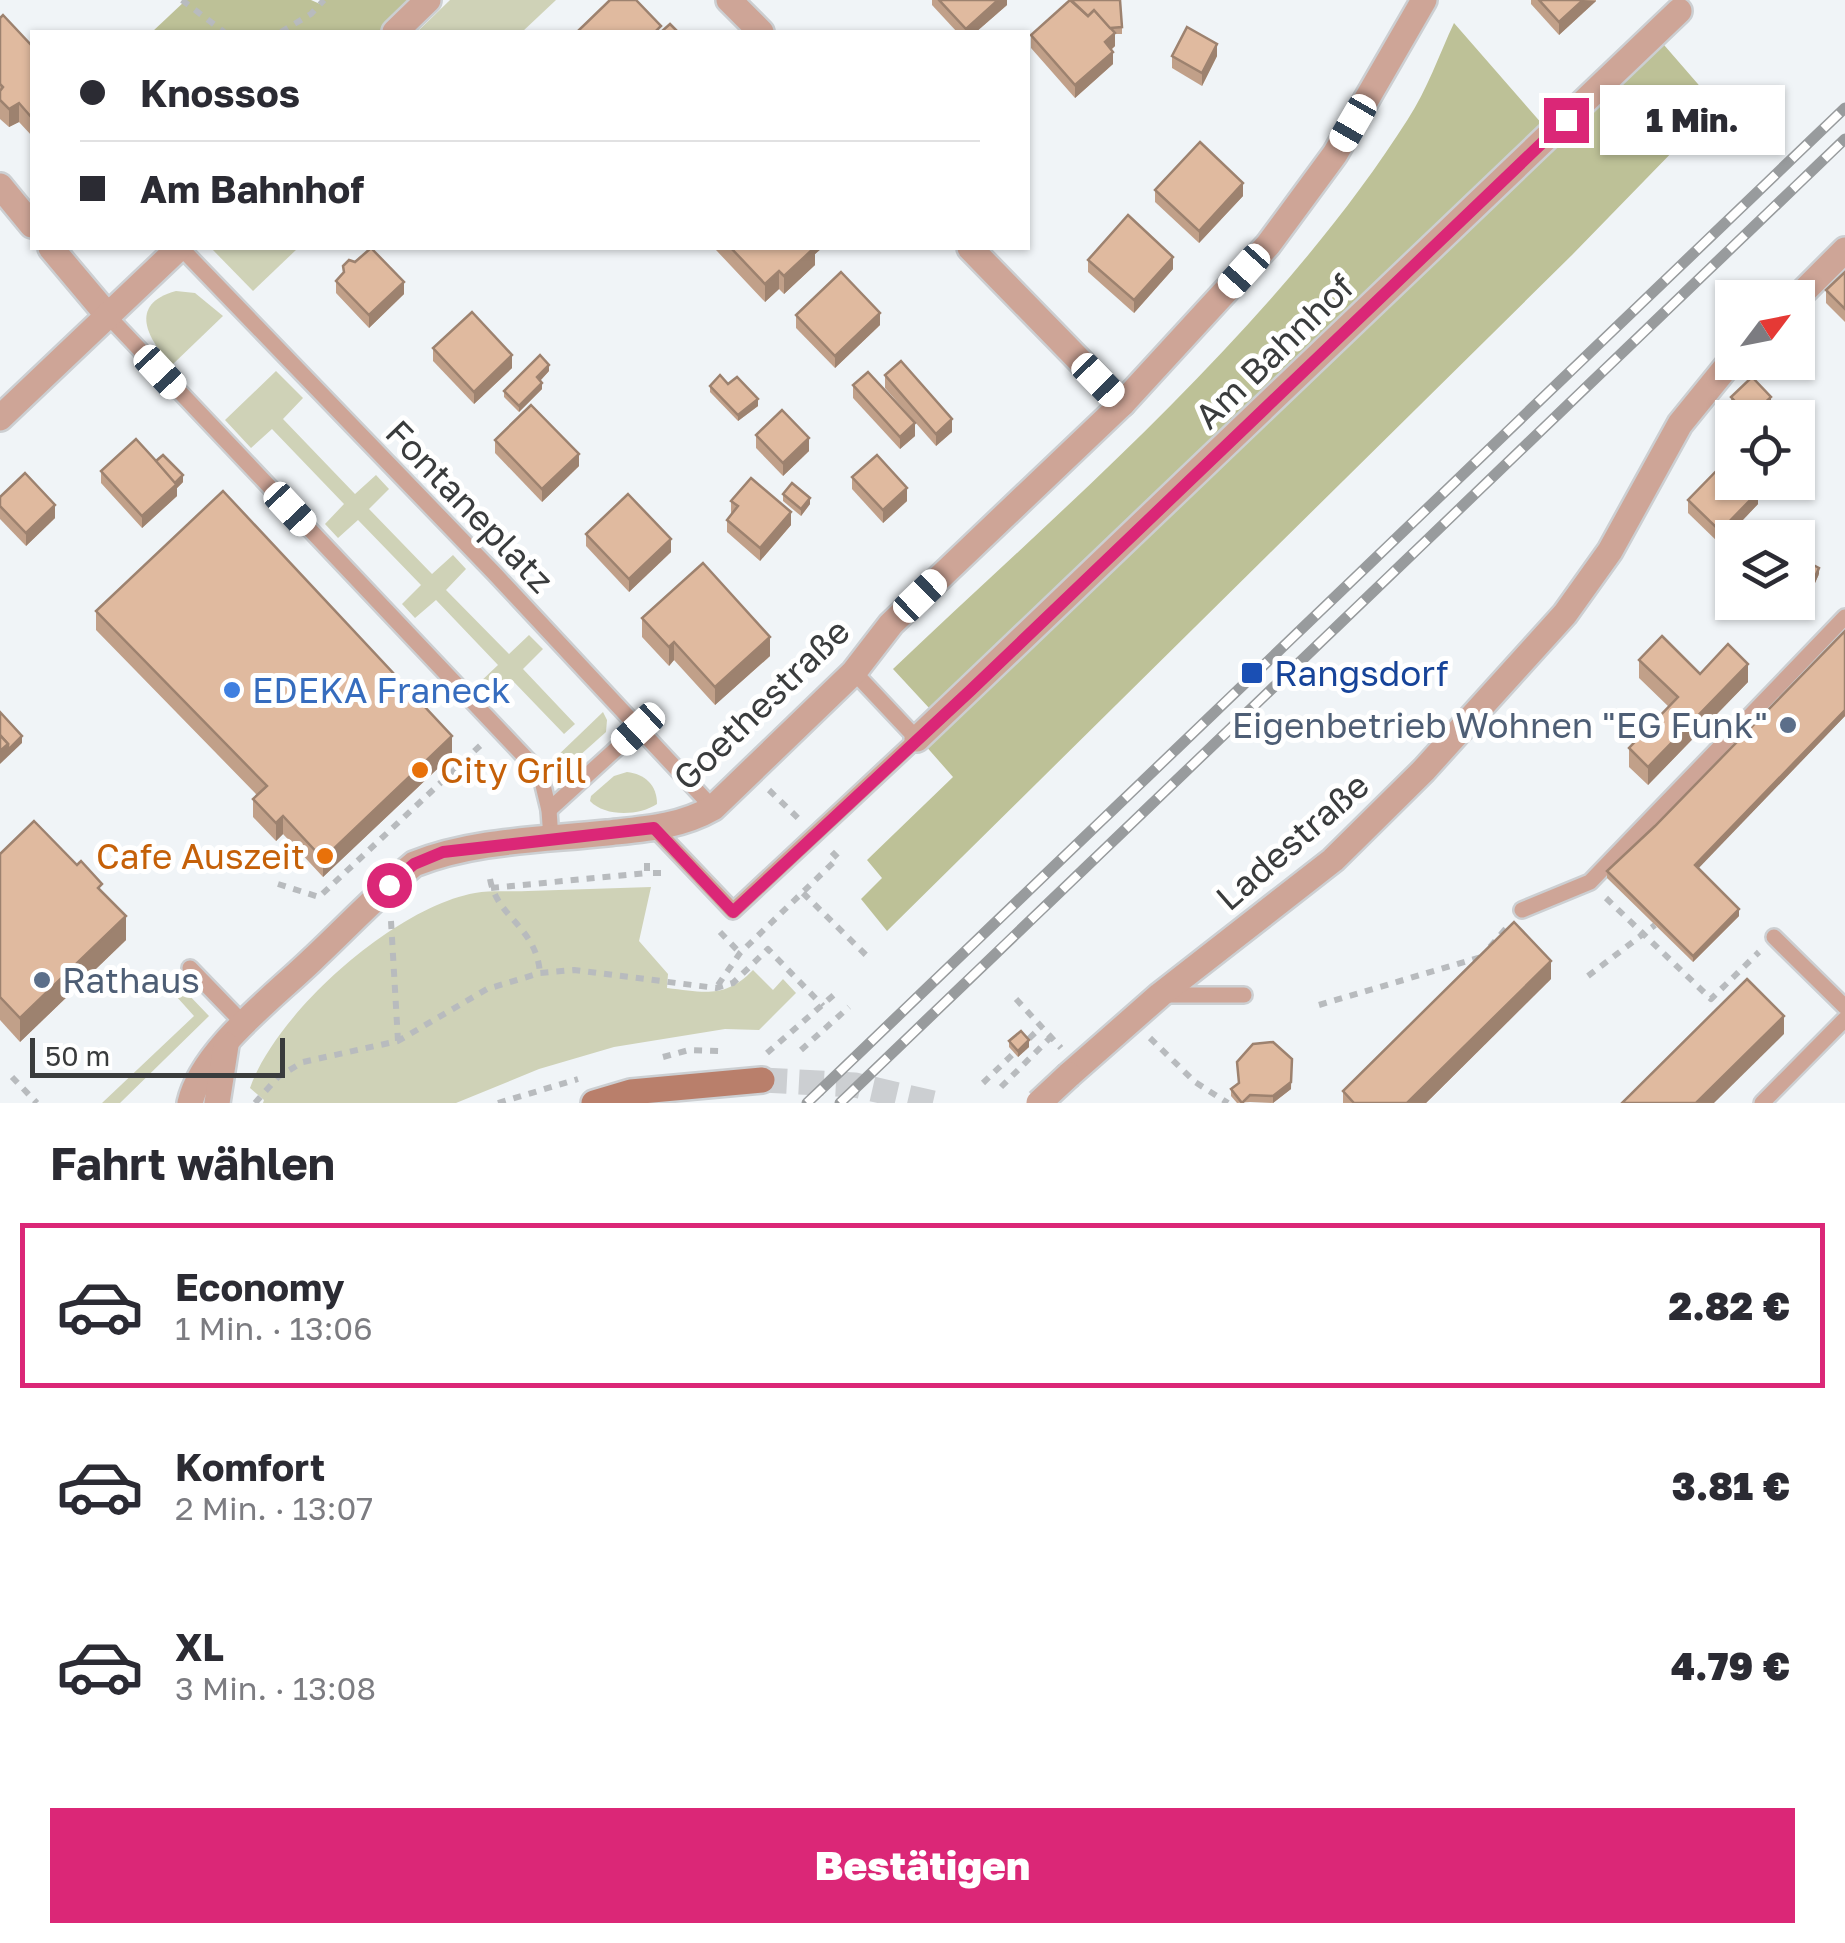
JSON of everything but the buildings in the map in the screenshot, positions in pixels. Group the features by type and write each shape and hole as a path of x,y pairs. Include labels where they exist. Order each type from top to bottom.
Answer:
{"street":[{"path":"397,30 428,0"},
{"path":"730,0 759,30"},
{"name":"Goethestraße","path":"190,1103 194,1086 206,1066 244,1024 414,864 443,852 654,828 691,820 713,808 854,672 891,624 1122,404 1268,245 1335,154 1424,0"},
{"name":"Am Bahnhof","path":"917,740 1679,11"},
{"path":"0,186 30,223"},
{"path":"53,250 108,317"},
{"path":"0,418 178,250"},
{"path":"972,250 1122,404"},
{"path":"1814,280 1845,250"},
{"name":"Ladestraße","path":"1039,1103 1160,995 1333,860 1424,770 1565,614 1610,552 1680,424 1716,380"},
{"name":"Goethestraße","path":"217,1103 226,1046"},
{"path":"594,1103 632,1092 704,1082 762,1080"}],"lane":[{"name":"Fontaneplatz","path":"182,250 494,573 713,808"},
{"path":"108,317 540,773 551,838"},
{"path":"1522,910 1590,882 1845,617"},
{"path":"654,828 733,912 917,740 854,672"},
{"path":"549,810 638,729"},
{"path":"1774,937 1845,1007"},
{"path":"190,968 244,1024"},
{"path":"1160,995 1244,995"},
{"path":"1762,1103 1845,1019"}],"path":[{"path":"182,0 221,30"},
{"path":"284,30 311,14 324,0"},
{"path":"278,884 319,897 498,729"},
{"path":"540,973 538,952 491,884 647,873"},
{"path":"1590,882 1711,999 1774,937"},
{"path":"389,885 398,1041"},
{"path":"803,893 869,958"},
{"path":"1320,1005 1481,957 1522,910"},
{"path":"1588,976 1655,925"},
{"path":"255,1103 278,1077 303,1062 398,1041 487,989 540,973 574,970 716,988 733,983 768,949 823,1006"},
{"path":"770,1053 836,993"},
{"path":"1016,999 1075,1071"},
{"path":"801,1050 848,1006"},
{"path":"1134,1018 1159,1049 1195,1082 1228,1103"},
{"path":"983,1083 1040,1027"},
{"path":"1001,1086 1051,1037"},
{"path":"12,1078 38,1103"}],"green space":[{"path":"186,0 311,0 320,4 324,0 428,0 397,30 154,30"},
{"path":"450,0 556,0 524,30 419,30"},
{"path":"1454,23 1550,133 1658,38 1717,106 1572,255 887,931 861,899 882,878 867,860 953,777 924,744 942,722 893,669 1168,408 1297,268 1356,195 1408,119"},
{"path":"213,250 296,250 253,291"},
{"path":"176,291 195,293 223,316 172,365 150,334 147,314 161,297"},
{"path":"276,371 303,398 283,419 355,494 376,475 389,489 369,509 432,574 453,555 466,569 446,590 509,654 529,635 543,649 523,669 575,724 564,734 512,680 492,698 478,684 498,665 436,600 415,618 402,604 421,585 358,520 338,538 325,524 344,504 272,429 251,448 225,420"},
{"path":"603,712 606,732 569,765 552,761"},
{"path":"627,772 649,782 657,804 622,813 604,810 590,801 614,776"},
{"path":"651,887 639,941 668,974 667,988 703,992 723,989 753,970 773,990 783,979 796,993 759,1030 725,1029 614,1047 539,1069 456,1103 263,1103 250,1088 285,1028 342,968 376,941 443,902 481,892"},
{"path":"186,992 209,1016 120,1103 102,1103 194,1016 176,996"}],"tunnel":[{"path":"762,1080 855,1085 933,1103"}],"railway":[{"path":"807,1103 1845,108"},
{"path":"840,1103 1845,139"}],"place":[{"name":"Rangsdorf","path":"1252,673"},
{"name":"EDEKA Franeck","path":"232,690"},
{"name":"Eigenbetrieb Wohnen \"EG Funk\"","path":"1788,725"},
{"name":"City Grill","path":"420,770"},
{"name":"Cafe Auszeit","path":"325,856"},
{"name":"Rathaus","path":"42,980"}],"route":[{"path":"389,885 414,864 443,852 654,828 733,912 971,690 1566,120"}]}
